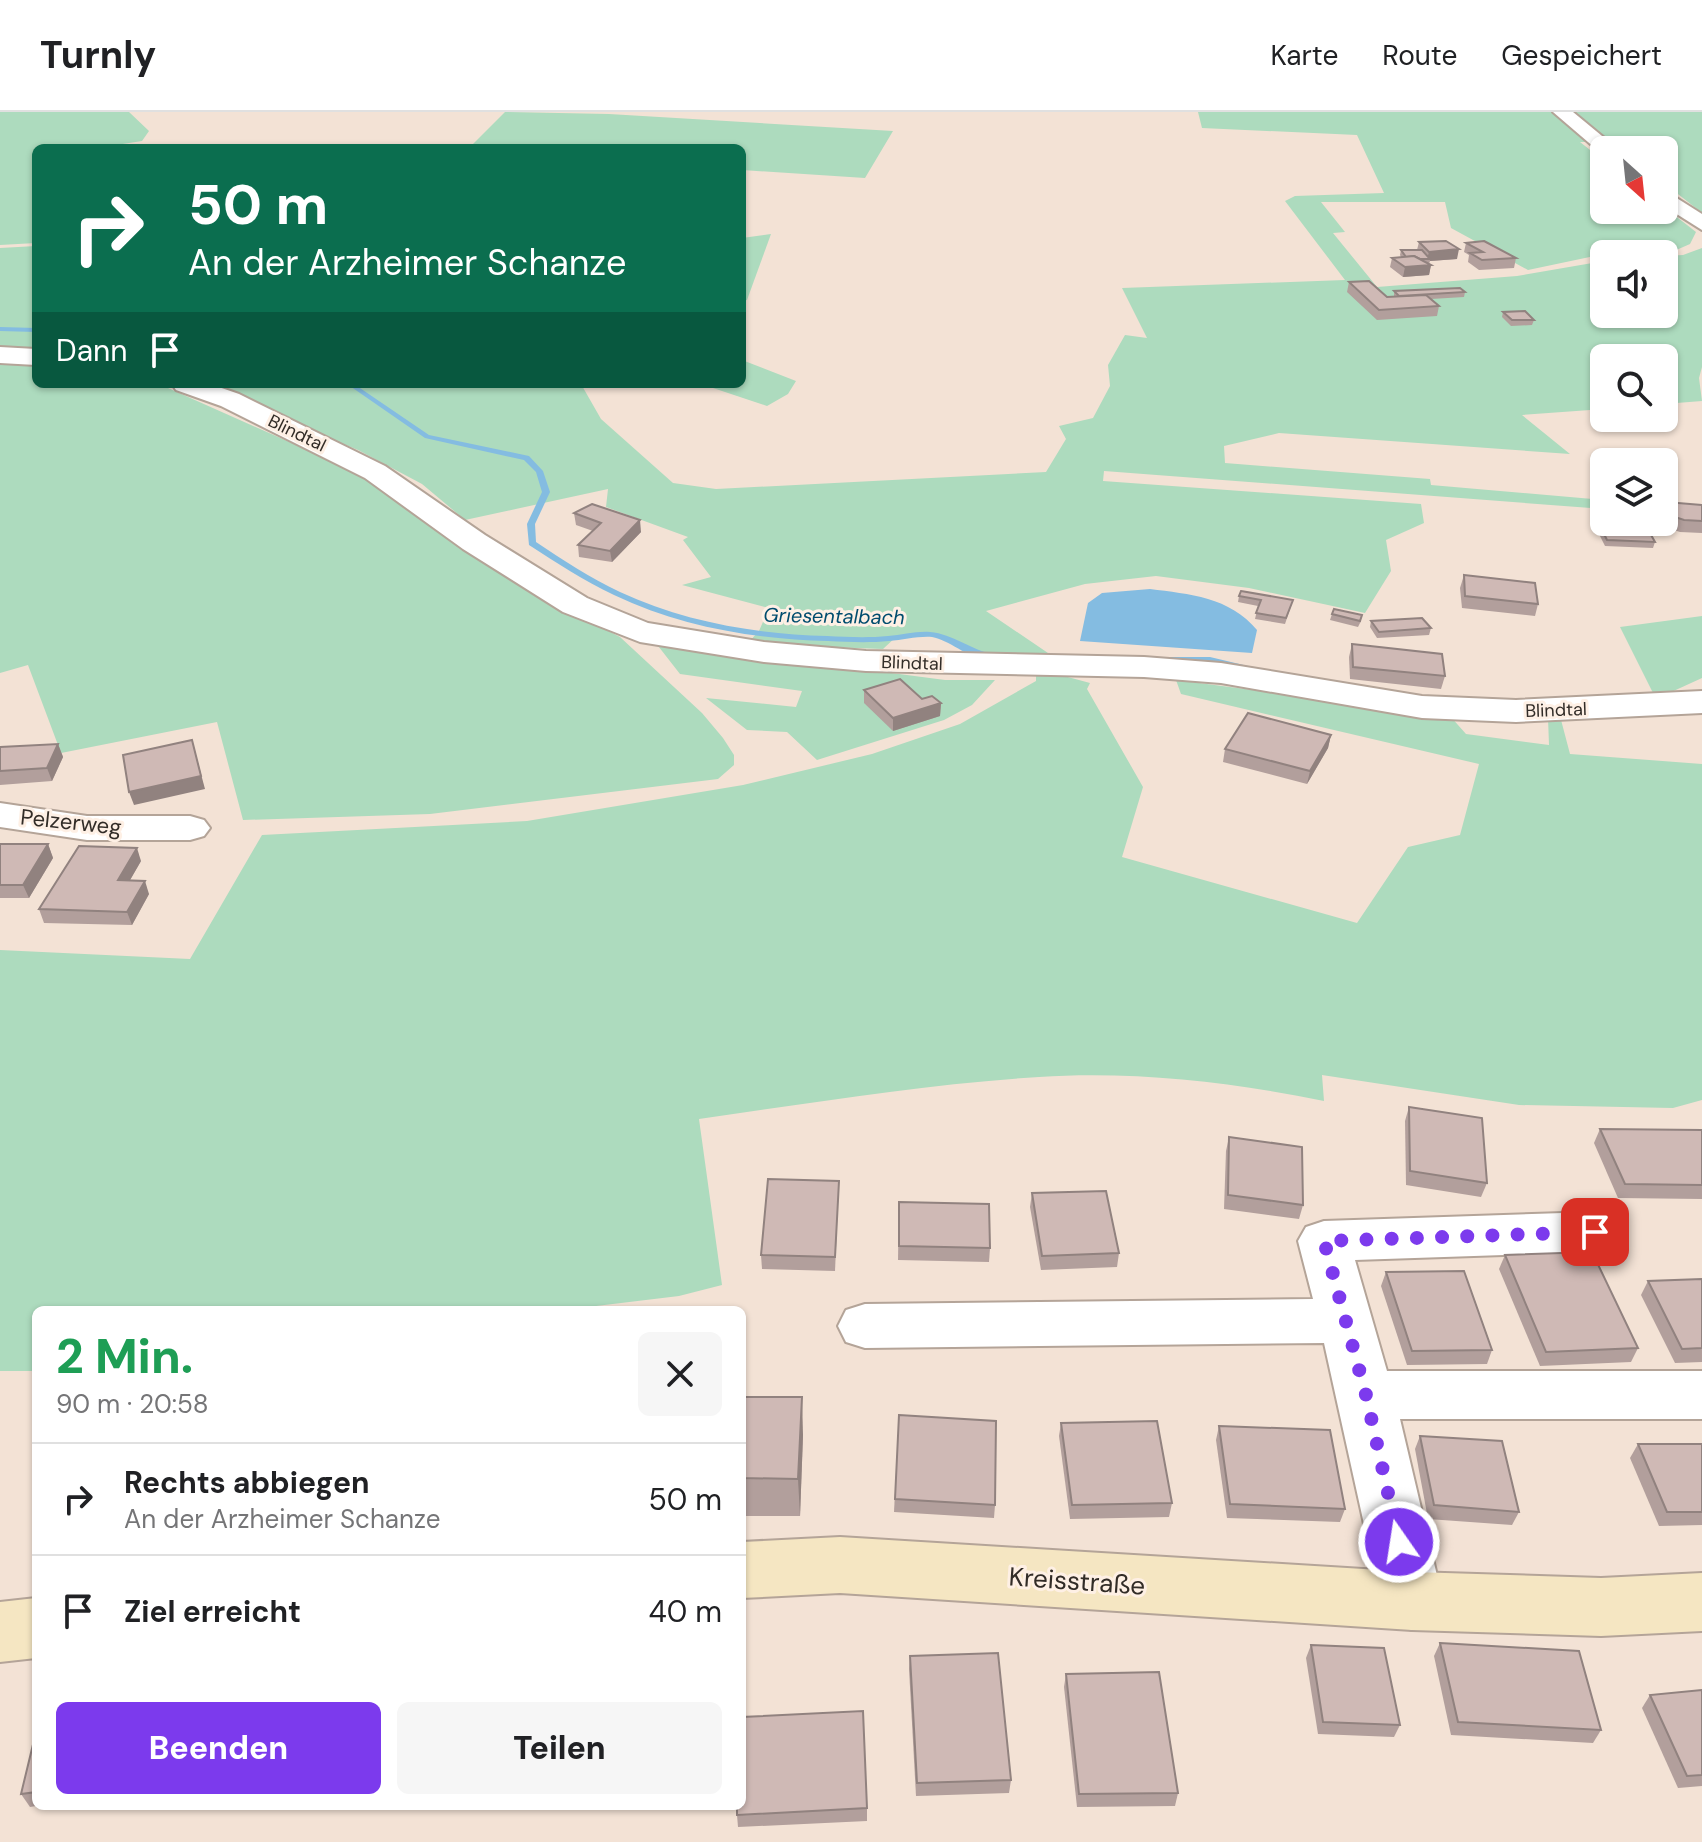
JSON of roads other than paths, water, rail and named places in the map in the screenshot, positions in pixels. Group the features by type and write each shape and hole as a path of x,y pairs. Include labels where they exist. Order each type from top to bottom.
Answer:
{"street":[{"path":"1562,112 1592,136"},
{"path":"1678,207 1694,219"},
{"path":"0,355 32,357"},
{"name":"Blindtal","path":"196,388 230,400 375,472 474,542 575,605 640,632 764,652 866,661 1144,667 1221,673 1422,707 1516,711 1702,702"},
{"name":"Pelzerweg","path":"0,815 87,828 190,828"},
{"path":"1412,1601 1366,1395 1324,1241 1595,1232"},
{"path":"865,1326 1346,1321"},
{"path":"1366,1395 1702,1395"},
{"name":"Kreisstraße","path":"746,1570 840,1565 1412,1601 1601,1607 1702,1602"},
{"path":"0,1632 32,1628"}],"water":[{"path":"1150,589 1208,599 1234,610 1257,630 1252,653 1080,641 1088,603 1102,593"}],"waterway":[{"name":"Griesentalbach","path":"0,329 32,330"},
{"name":"Griesentalbach","path":"356,388 427,437 526,458 539,471 546,492 531,524 532,543 615,593 656,610 738,631 828,639 933,635 990,656"},
{"name":"Griesentalbach","path":"1164,660 1210,660 1249,669"}]}
